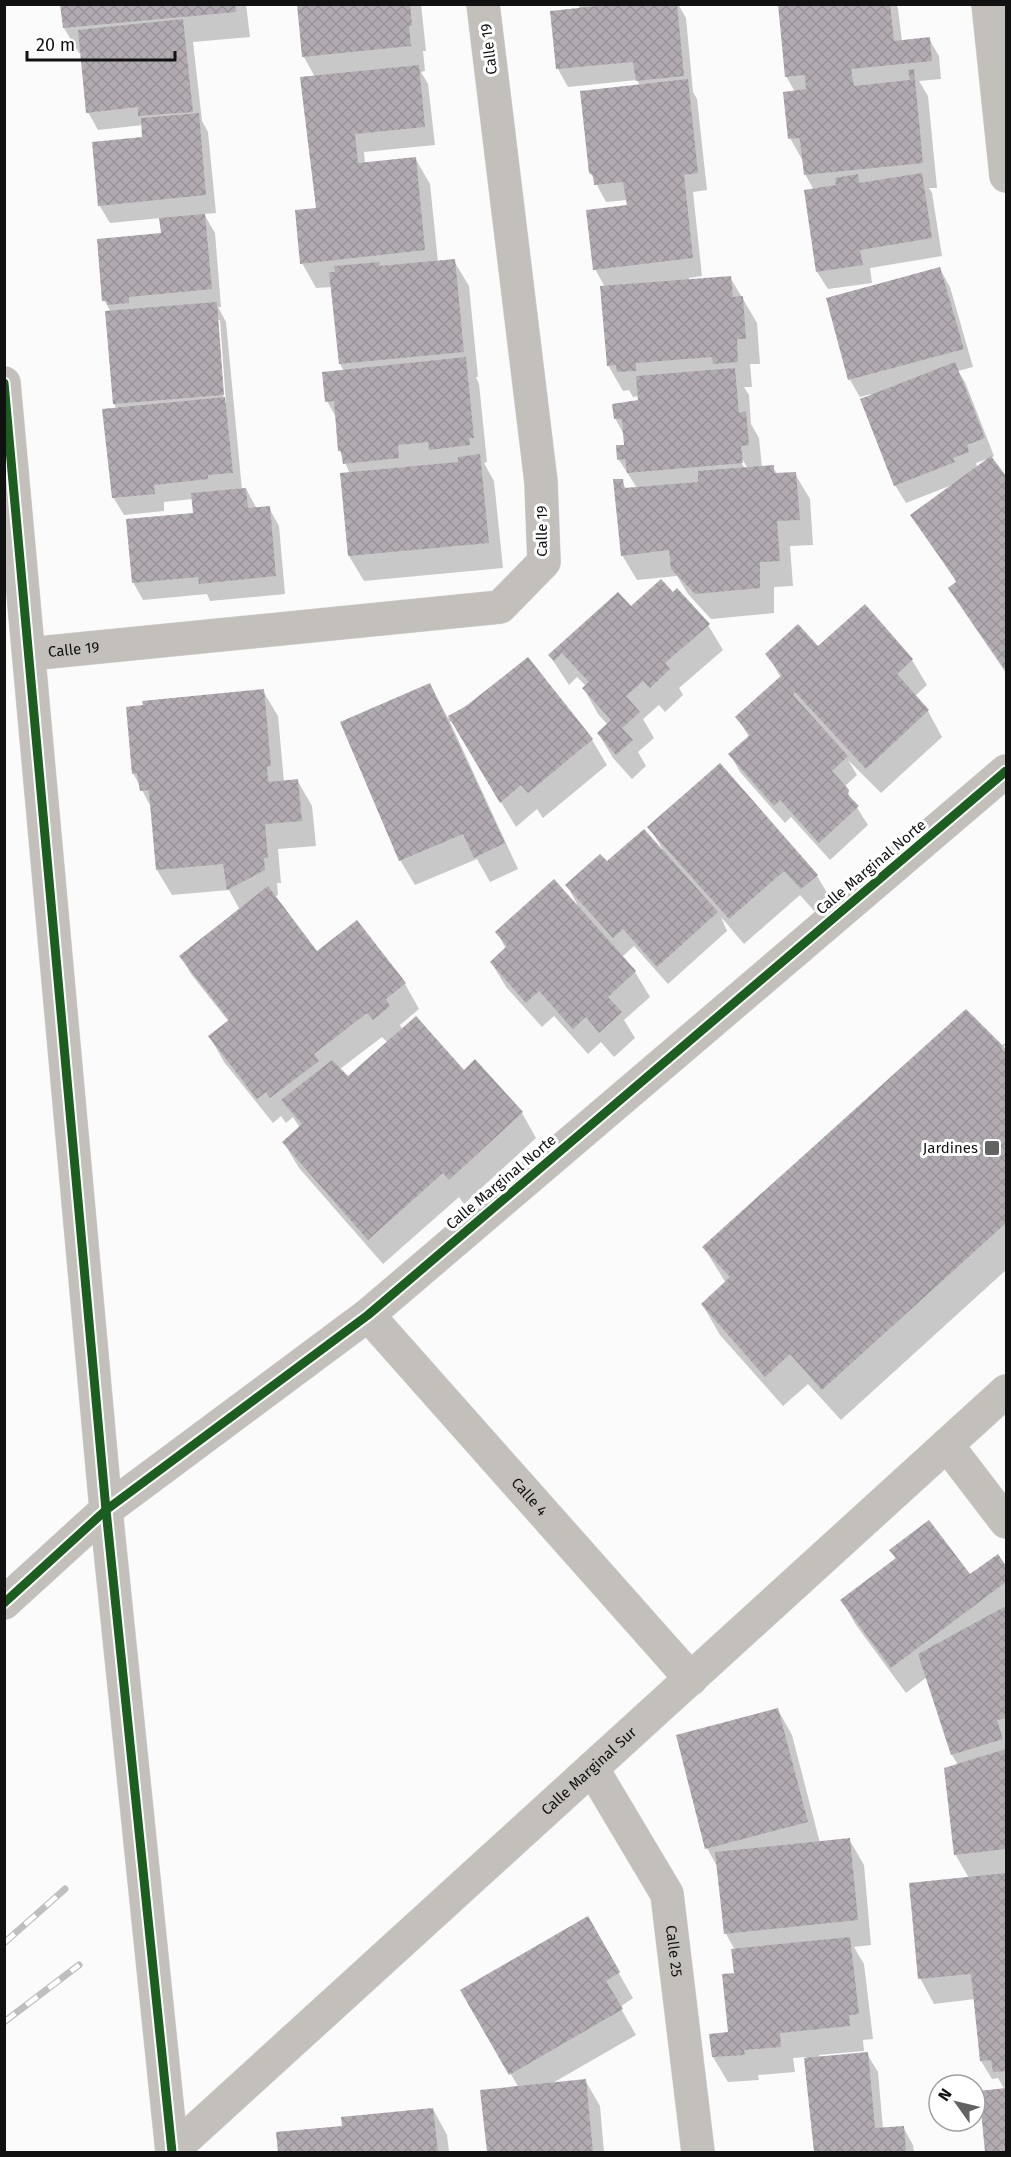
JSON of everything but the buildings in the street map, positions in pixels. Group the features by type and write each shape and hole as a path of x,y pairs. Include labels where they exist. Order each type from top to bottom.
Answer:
{"street":[{"name":"Calle 19","path":"29,654 500,607 544,562 541,482 483,4"},
{"path":"988,4 1006,176"},
{"path":"4,383 106,1510 172,2152"},
{"name":"Calle Marginal Norte","path":"4,1603 106,1510 368,1315 1006,771"},
{"name":"Calle 4","path":"368,1315 691,1679"},
{"name":"Calle Marginal Sur","path":"172,2152 1006,1391"},
{"path":"947,1445 1006,1522"},
{"name":"Calle 25","path":"592,1768 667,1894 698,2152"}],"railway":[{"path":"4,1943 65,1889"},
{"path":"4,2022 79,1965"}],"cycle path":[{"path":"4,383 106,1510 172,2152"},
{"path":"4,1603 106,1510 368,1315 1006,771"}],"place":[{"name":"Jardines","path":"992,1148"}]}
